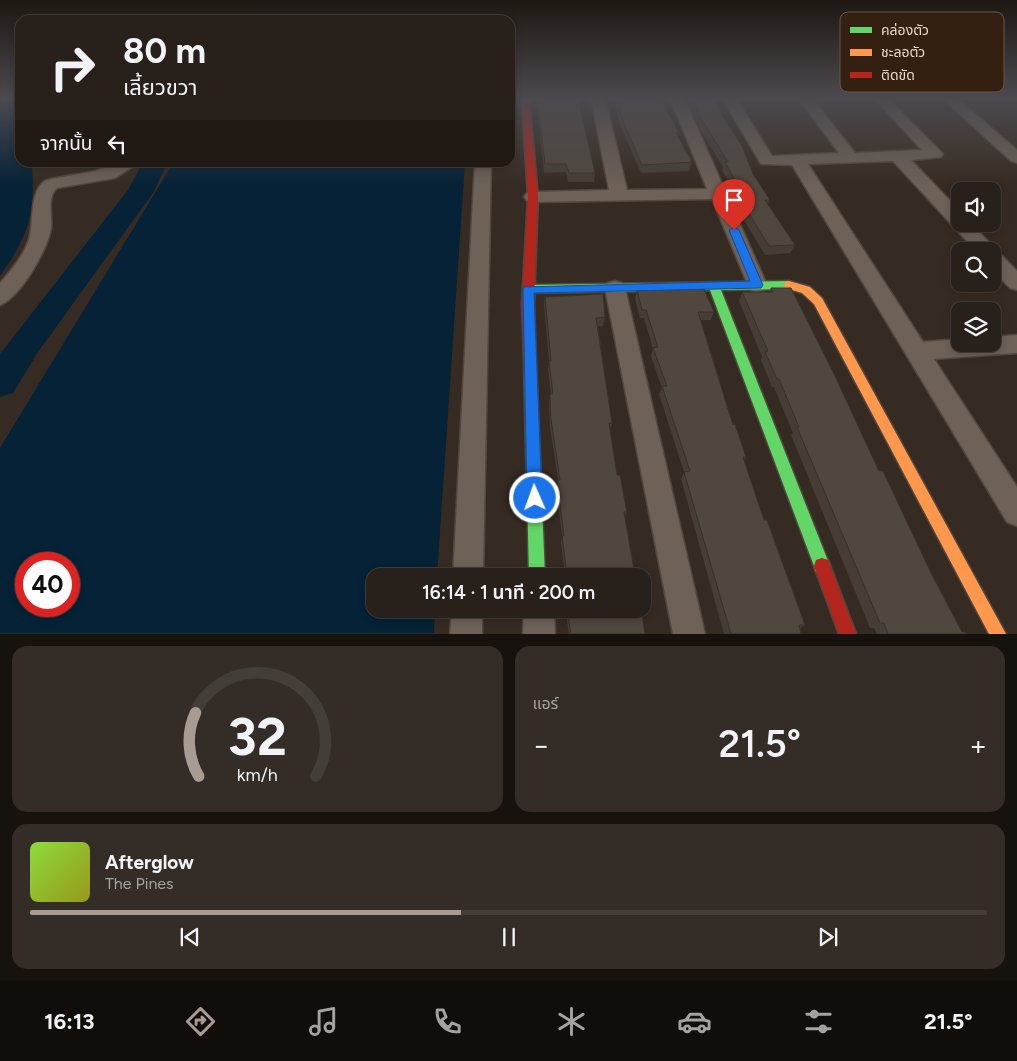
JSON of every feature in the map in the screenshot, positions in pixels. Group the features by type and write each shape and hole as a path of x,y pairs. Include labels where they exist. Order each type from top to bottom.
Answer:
{"street":[{"path":"527,128 533,197 528,289 537,568"},
{"path":"604,128 619,194"},
{"path":"690,128 757,285"},
{"path":"747,128 767,161 935,154 910,128"},
{"path":"828,128 851,158"},
{"path":"983,128 1017,158"},
{"path":"898,156 951,212"},
{"path":"797,160 1017,512"},
{"path":"0,297 34,256 42,229 43,195 46,188 52,184 109,174 122,167"},
{"path":"468,568 483,167"},
{"path":"533,197 619,194 719,194"},
{"path":"969,232 979,242"},
{"path":"1001,266 1017,283"},
{"path":"528,289 790,285 801,287 810,292 818,301 998,634"},
{"path":"714,286 848,634"},
{"path":"615,288 689,634"},
{"path":"916,351 1016,346"},
{"path":"466,634 467,618"},
{"path":"538,618 539,634"}],"water":[{"path":"0,128 15,128 15,167 32,167 31,210 18,248 0,276"},
{"path":"171,167 465,167 438,568 366,568 366,618 435,618 434,633 0,633 0,448"}],"building":[{"path":"541,128 585,128 595,173 569,173 566,164 545,164"},
{"path":"626,128 676,128 679,133 676,133 692,162 642,165"},
{"path":"707,128 730,128 742,146 753,174 770,200 765,200 795,245 769,246 746,209 751,209 725,162 728,162"},
{"path":"771,288 791,288 835,376 879,471 883,471 932,575 962,632 966,634 888,634 884,623 880,623 797,427 799,427 779,379 777,379 765,352 768,351 742,292 773,292"},
{"path":"704,289 714,312 698,312 733,425 735,424 746,457 743,457 764,520 767,520 805,625 799,625 801,634 731,634 684,472 690,471 662,386 667,386 653,348 658,347 646,310 642,310 637,290"},
{"path":"603,294 605,317 596,318 612,423 609,423 617,475 620,475 627,512 624,512 634,568 566,568 557,480 560,480 551,419 550,394 553,394 545,297"},
{"path":"568,618 642,618 645,634 571,634"}],"waterway":[{"path":"0,382 26,343 140,193 153,167"}],"traffic: fast":[{"path":"528,289 789,285"},
{"path":"714,286 822,566"},
{"path":"530,362 537,568"}],"traffic: slow":[{"path":"789,285 806,290 818,301 998,634"}],"traffic: jam":[{"path":"527,128 533,197 528,303 530,362"},
{"path":"822,566 848,634"}],"route":[{"path":"535,498 528,289 757,285 734,230"}]}
